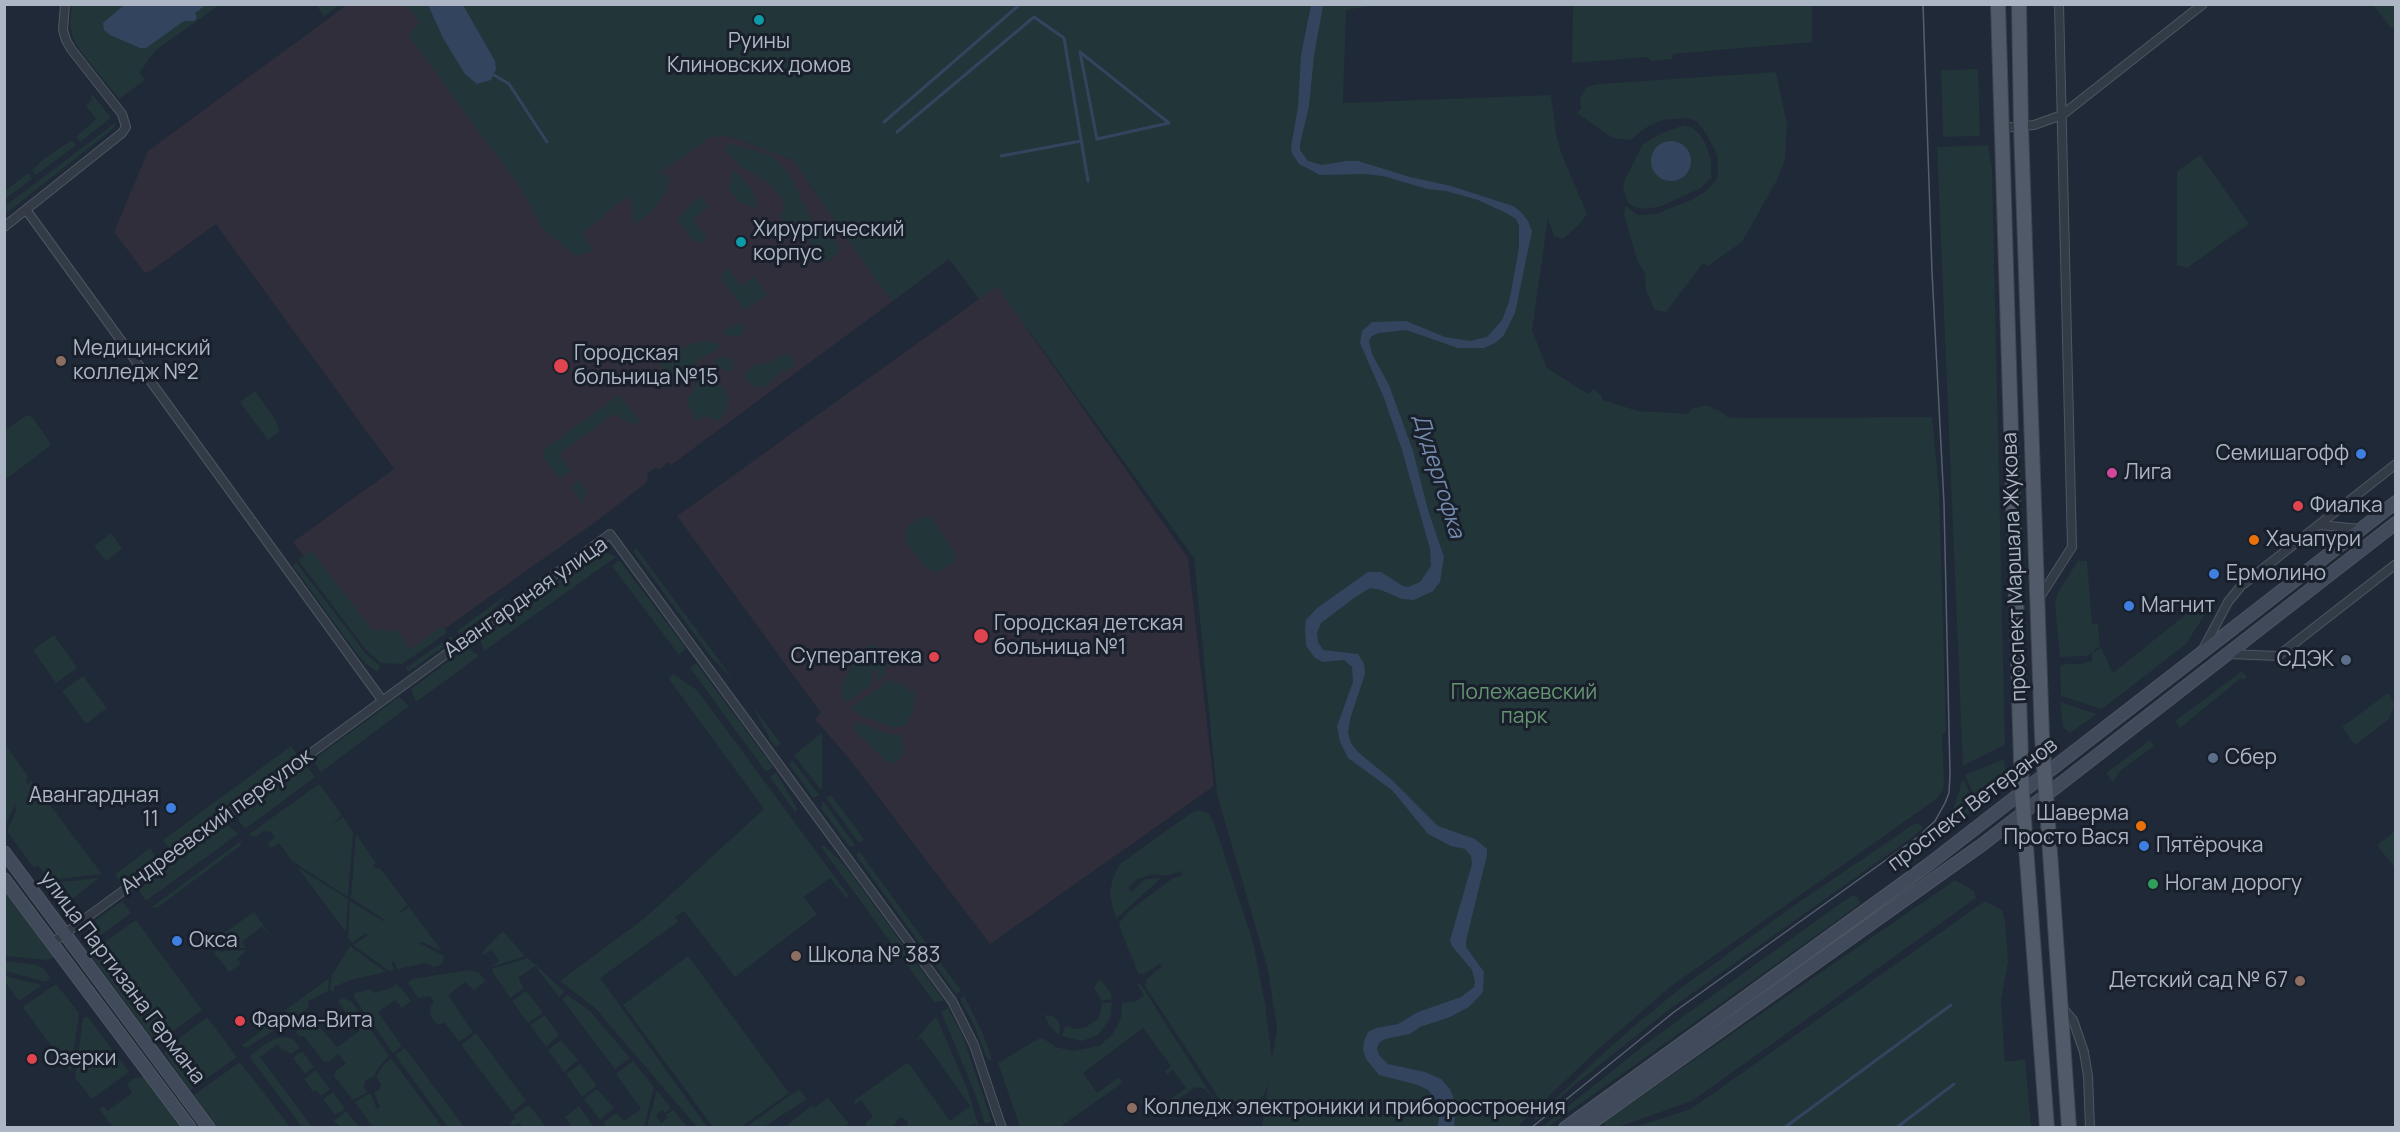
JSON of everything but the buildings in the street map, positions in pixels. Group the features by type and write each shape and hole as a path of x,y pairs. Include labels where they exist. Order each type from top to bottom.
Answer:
{"main road":[{"name":"проспект Маршала Жукова","path":"1998,4 2022,793 2047,1128"},
{"name":"проспект Маршала Жукова","path":"2019,4 2020,127 2044,775 2068,1128"},
{"name":"проспект Ветеранов","path":"1565,1128 1866,911 2022,793 2396,502"},
{"name":"проспект Ветеранов","path":"1584,1128 2023,814 2396,523"},
{"name":"улица Партизана Германа","path":"4,852 209,1128"},
{"name":"улица Партизана Германа","path":"4,879 190,1128"}],"street":[{"path":"4,227 122,134 126,127 122,114 66,40 63,30 65,4"},
{"path":"2038,600 2072,547 2059,4"},
{"path":"2002,128 2049,121 2062,115 2203,4"},
{"path":"27,211 382,700"},
{"path":"2202,652 2228,602 2241,586 2396,464"},
{"path":"2320,525 2360,529"},
{"name":"Авангардная улица","path":"382,700 610,534 952,1000 974,1046 1002,1128"},
{"path":"2228,654 2278,656 2396,564"},
{"name":"Андреевский переулок","path":"52,943 382,700"},
{"path":"2059,1004 2073,1020 2084,1052 2088,1076 2090,1128"}],"shaded area":[{"name":"Городская больница №15","path":"347,5 407,5 572,230 706,136 729,136 793,160 893,301 671,465 669,462 660,469 655,468 647,474 646,483 598,520 402,659 379,658 293,542 394,469 216,224 145,273 114,232 148,151"},
{"name":"Городская детская больница №1","path":"997,286 1188,558 1214,786 990,944 851,761 815,719 821,713 677,516"}],"green space":[{"path":"72,5 219,5 155,51 140,72 145,80 119,99 76,45 70,21"},
{"path":"316,5 340,5 324,16"},
{"name":"Полежаевский парк","path":"407,5 1378,5 1346,10 1343,103 1551,95 1556,134 1562,155 1587,214 1580,224 1563,239 1554,236 1548,218 1532,330 1547,368 1588,394 1593,389 1601,395 1603,400 1638,411 1688,414 1691,409 1706,405 1722,412 1727,417 1742,418 1932,417 1939,489 1946,730 1942,735 1944,783 1942,792 1935,800 1670,987 1593,1054 1517,1127 1262,1127 1268,1085 1263,1096 1251,1105 1235,1108 1222,1103 1145,986 1146,980 1162,966 1160,964 1144,974 1138,973 1119,926 1129,911 1173,878 1182,876 1181,871 1164,876 1152,874 1136,880 1130,886 1129,890 1132,892 1145,879 1161,878 1116,919 1110,892 1113,878 1120,864 1191,813 1199,810 1209,814 1253,942 1265,1004 1272,1060 1277,1028 1268,970 1217,794 1194,558 997,287 979,299 949,259 893,301 793,160 729,136 710,137 659,174 670,176 667,190 652,211 634,225 630,195 604,214 605,216 583,232 592,251 576,256 542,228 522,190 408,35 420,23"},
{"path":"1573,5 1812,5 1812,42 1673,54 1672,59 1650,61 1648,57 1572,63"},
{"path":"2373,5 2395,5 2395,27 2392,29"},
{"path":"1978,69 1980,136 1943,137 1941,70"},
{"path":"1776,72 1787,124 1785,160 1777,180 1742,242 1708,266 1703,263 1666,312 1655,310 1646,291 1645,274 1638,262 1624,215 1625,206 1638,215 1656,214 1691,200 1706,191 1718,177 1717,155 1706,133 1696,121 1685,118 1662,120 1647,127 1630,140 1613,138 1577,113 1581,109 1580,98 1586,87 1599,84"},
{"path":"93,95 111,118 80,142 76,137 96,119 86,106 92,100 90,97"},
{"path":"115,123 115,127 8,212 5,206"},
{"path":"1684,125 1693,128 1707,147 1711,160 1711,178 1701,188 1659,207 1642,209 1628,203 1623,188 1625,179 1643,144 1660,134"},
{"path":"72,140 76,145 36,175 32,170"},
{"path":"730,144 771,155 790,174 814,226 837,242 840,252 826,262 820,260 800,229 787,226 780,216 785,210 781,197 767,182 740,166 725,151"},
{"path":"1988,145 1992,169 2005,745 1963,766 1937,147"},
{"path":"2200,155 2249,224 2187,268 2177,265 2177,171"},
{"path":"735,171 751,188 756,200 755,209 739,202 728,187 732,181 731,174"},
{"path":"28,173 32,179 5,199 5,191"},
{"path":"700,195 709,207 693,219 707,238 700,243 693,241 677,219"},
{"path":"729,269 741,286 754,276 767,295 745,310 722,280 722,274"},
{"path":"732,325 746,326 741,335 736,337 722,334"},
{"path":"708,341 720,345 716,351 697,361 682,376 669,376 660,363 694,343"},
{"path":"788,354 794,359 794,366 780,373 766,386 753,387 744,376 753,365 766,364 777,357"},
{"path":"721,357 730,358 735,364 732,370 725,371 720,366 714,366 714,360"},
{"path":"710,374 722,385 729,399 726,412 718,421 705,416 696,422 686,398 692,394 699,376"},
{"path":"255,391 275,419 280,431 268,440 240,402"},
{"path":"619,395 640,421 634,425 614,414 559,454 571,471 560,479 543,457 544,449"},
{"path":"27,415 32,417 50,446 5,480 5,430"},
{"path":"577,479 587,491 582,503 572,487"},
{"path":"921,517 932,518 956,554 953,563 936,573 927,569 905,540 907,527"},
{"path":"111,533 122,549 106,561 94,546"},
{"path":"636,548 733,679 711,657 633,551"},
{"path":"312,551 372,630 398,631 410,649 443,626 447,633 402,664 381,663 366,650 298,560"},
{"path":"606,552 616,557 484,651 480,638 592,556"},
{"path":"619,560 686,648 679,655 612,566"},
{"path":"2078,561 2087,561 2092,624 2098,624 2100,646 2087,656 2060,657 2055,603 2058,592"},
{"path":"296,562 366,654 380,666 378,672 357,654 293,566"},
{"path":"509,593 490,613 459,634 457,631"},
{"path":"2204,603 2209,608 2186,644 2102,709 2061,696 2060,667 2065,664 2092,661 2092,653 2101,648 2113,673 2199,604"},
{"path":"54,635 77,668 56,683 33,650"},
{"path":"451,636 453,640 408,672 406,668"},
{"path":"870,645 885,650 881,653 889,665 884,669 887,673 876,682 878,670 872,670 872,685 846,703 842,687 858,651"},
{"path":"468,647 479,656 416,702 411,689"},
{"path":"696,663 773,767 766,772 690,668"},
{"path":"2242,671 2247,677 2243,680 2241,678 2180,728 2175,721"},
{"path":"673,674 697,690 849,896 846,898 830,878 804,897 817,914 735,977 684,911 675,917 678,922 600,978 707,1127 697,1127 596,1009 560,981 646,917 764,809 669,679"},
{"path":"83,676 107,708 86,724 62,691"},
{"path":"891,679 896,685 901,681 909,692 914,689 913,710 915,711 905,725 892,727 860,715 850,708"},
{"path":"2388,693 2395,704 2389,719 2355,745 2342,727"},
{"path":"399,697 409,706 321,772 313,760"},
{"path":"2060,702 2097,714 2070,733 2063,727"},
{"path":"752,705 781,744 776,747 771,741"},
{"path":"858,722 888,734 901,735 905,752 899,760 892,764 886,761 854,730 853,725"},
{"path":"822,733 822,788 820,789 794,755"},
{"path":"2150,740 2154,746 2120,771 2113,782 2106,773"},
{"path":"5,744 28,776 26,782 28,785 31,780 102,874 49,880 38,865 34,868 7,831 16,811 15,804 5,826"},
{"path":"291,746 297,755 169,849 163,840"},
{"path":"2004,759 2006,772 2002,784 1978,804 1965,775"},
{"path":"793,761 819,795 814,798 812,796 789,764"},
{"path":"306,765 315,777 245,829 238,815"},
{"path":"776,772 798,810 795,812 770,777"},
{"path":"1963,779 1976,805 1974,810 1945,830 1943,827 1952,813"},
{"path":"319,784 342,815 332,824 343,817 353,832 348,897 292,861 279,843 271,848 267,843 275,838 271,832 264,831 255,837 249,834"},
{"path":"831,795 864,839 859,843 826,798"},
{"path":"823,801 855,845 851,847 848,845 821,808"},
{"path":"1918,823 1923,828 1911,838 1670,1009 1572,1087 1535,1121 1535,1118 1594,1062 1681,988 1786,911"},
{"path":"227,824 238,834 146,901 138,889"},
{"path":"2395,831 2395,868 2377,845"},
{"path":"356,834 376,863 373,865 376,869 379,867 408,905 400,913 409,907 442,951 422,942 419,943 444,956 439,966 433,967 426,963 397,969 394,961 392,963 394,970 389,971 353,945 368,935 366,933 352,943 348,937 350,901 383,921 385,920 351,898"},
{"path":"242,840 240,846 157,908 152,907"},
{"path":"824,845 846,867 944,1001 934,1002 821,847"},
{"path":"150,848 156,857 121,883 115,875"},
{"path":"859,851 961,991 956,994 858,858 856,855"},
{"path":"297,867 348,899 346,932 331,912"},
{"path":"99,878 67,903 52,883"},
{"path":"1955,880 1974,891 1976,898 1692,1101 1618,1127 1605,1127 1604,1122"},
{"path":"4,889 55,957 47,960 5,956"},
{"path":"1852,895 1858,897 1860,904 1548,1127 1542,1127 1652,1039"},
{"path":"122,901 131,913 96,939 87,926"},
{"path":"1985,901 2002,910 2005,922 2008,962 2001,1001 2005,1062 2025,1059 2031,1127 1635,1127 1691,1109"},
{"path":"254,912 279,947 262,926 242,942 246,948 212,950 208,944"},
{"path":"136,920 202,1010 159,1041 154,1041 89,953"},
{"path":"503,931 525,956 491,967 499,961 492,950 483,955 483,951"},
{"path":"350,946 386,972 350,980 334,987 335,990 332,992 330,989 332,975"},
{"path":"247,950 237,959 241,964 229,972 213,951 222,953 223,951"},
{"path":"688,956 789,1093 741,1127 713,1127 623,1005"},
{"path":"528,958 565,992 559,997 535,966 518,978 523,986 522,989 510,998 491,969"},
{"path":"5,961 37,965 43,968 51,978 46,982 5,971"},
{"path":"469,970 478,972 486,981 474,990 465,982 448,995 473,1032 459,1042 445,1023 437,1025 431,1017 430,1008 434,1002 430,996 418,998 408,983 412,979"},
{"path":"5,976 42,985 19,1001 5,982"},
{"path":"329,978 328,991 308,1001 309,1008 247,1048 242,1045 262,1030 261,1028"},
{"path":"1100,979 1110,992 1112,999 1102,1001 1094,987"},
{"path":"1140,983 1218,1106 1205,1089 1196,1087 1158,1113 1147,1109 1140,1102 1145,1096 1151,1106 1161,1106 1186,1088 1173,1070 1167,1074 1165,1071 1171,1066 1143,1028 1083,1073 1097,1093 1119,1077 1122,1083 1060,1127 1020,1127 998,1063 1038,1039 1044,1039 1056,1047 1072,1051 1099,1046 1112,1035 1118,1025 1122,1003 1136,1001 1144,996 1137,984"},
{"path":"56,984 79,1013 71,1072 24,1009 24,1006"},
{"path":"395,984 411,1001 402,1008 395,1000 378,1012 402,1046 393,1053 353,996 355,993 371,989 375,993 393,987"},
{"path":"525,992 542,1011 528,1023 512,1001"},
{"path":"567,995 590,1011 630,1058 615,1069 562,999"},
{"path":"964,996 983,1034 992,1059 990,1060 987,1059 974,1025 960,999"},
{"path":"343,998 351,1001 389,1056 374,1076 365,1081 364,1087 368,1092 353,1100 334,1076 336,1070 346,1064 338,1054 330,1061 324,1062 304,1036 301,1037 296,1033 304,1021 318,1025 337,1047 359,1031 338,1001"},
{"path":"1112,1002 1110,1019 1098,1035 1082,1041 1062,1036 1065,1026 1077,1029 1086,1027 1099,1018 1102,1003"},
{"path":"948,1008 963,1037 992,1122 985,1124 974,1091 941,1012"},
{"path":"1044,1015 1053,1016 1058,1020 1059,1035 1050,1027"},
{"path":"87,1016 129,1072 92,1099 75,1078 83,1018"},
{"path":"543,1016 559,1035 546,1047 530,1025"},
{"path":"936,1016 968,1091 979,1127 974,1124 965,1127 906,1127 908,1121 899,1117 895,1125 889,1127 865,1127 866,1122 873,1117 861,1100 853,1106 855,1100 906,1063 910,1065 950,1121 970,1106 921,1037 914,1042"},
{"path":"207,1017 237,1057 190,1090 164,1053 169,1046"},
{"path":"476,1033 526,1101 512,1112 461,1045"},
{"path":"285,1037 293,1039 300,1048 291,1054 283,1051 277,1044 260,1057 312,1127 302,1127 251,1059 251,1055 265,1044"},
{"path":"561,1040 578,1060 564,1072 548,1050"},
{"path":"405,1048 464,1127 448,1127 395,1055"},
{"path":"302,1051 314,1067 305,1074 293,1058"},
{"path":"391,1058 442,1127 373,1127 355,1102 370,1093 377,1109 380,1107 374,1093 379,1090 381,1084 376,1077"},
{"path":"633,1061 654,1087 644,1127 606,1127 603,1123 615,1114 618,1114 624,1121 641,1109 616,1074"},
{"path":"240,1062 290,1127 218,1127 194,1095"},
{"path":"580,1064 596,1084 582,1097 566,1074"},
{"path":"316,1070 330,1089 321,1096 316,1090 313,1092 304,1079"},
{"path":"145,1077 182,1127 113,1127 99,1109 103,1106 108,1111 132,1093 127,1084 134,1078"},
{"path":"597,1089 614,1108 600,1120 584,1099"},
{"path":"799,1089 807,1099 764,1127 746,1127"},
{"path":"657,1090 671,1108 665,1113 662,1110 656,1115 661,1123 673,1110 687,1127 647,1127"},
{"path":"333,1092 345,1109 335,1115 323,1099"},
{"path":"828,1098 849,1124 844,1127 785,1127 811,1106 815,1107"},
{"path":"530,1106 546,1127 523,1127 519,1123 513,1126 510,1123 515,1118 514,1115"},
{"path":"579,1106 594,1127 569,1127 571,1125 565,1117"},
{"path":"346,1111 359,1127 340,1127 334,1121"}],"water":[{"path":"125,4 206,5 195,13 197,18 194,21 184,21 146,48 140,48 104,30 103,23"},
{"path":"428,5 463,5 495,61 496,69 491,80 477,84 465,74 443,38"},
{"path":"1311,5 1323,5 1314,56 1309,106 1300,144 1300,150 1308,161 1322,165 1358,161 1410,177 1451,186 1513,206 1528,221 1532,231 1515,313 1504,335 1495,343 1484,348 1458,348 1406,330 1379,333 1372,336 1369,341 1372,354 1389,385 1413,451 1428,510 1444,557 1440,582 1433,591 1414,600 1402,599 1370,588 1321,623 1317,633 1318,642 1323,650 1358,654 1364,664 1365,674 1350,719 1348,733 1351,743 1358,752 1392,780 1438,826 1475,839 1487,849 1466,941 1466,947 1484,972 1483,992 1469,1007 1450,1017 1420,1027 1410,1034 1385,1039 1379,1043 1377,1049 1379,1055 1388,1064 1425,1072 1441,1079 1450,1089 1456,1104 1454,1127 1438,1127 1440,1105 1428,1090 1418,1085 1379,1075 1366,1059 1363,1050 1368,1032 1376,1028 1398,1024 1418,1012 1461,997 1474,987 1472,970 1452,946 1450,940 1472,864 1471,856 1465,849 1451,846 1428,834 1392,790 1348,758 1340,742 1337,726 1353,682 1352,667 1344,660 1323,662 1315,658 1306,646 1305,629 1306,620 1317,608 1368,572 1381,572 1408,587 1420,582 1431,566 1430,549 1402,450 1384,398 1360,343 1362,331 1372,322 1406,321 1445,337 1470,341 1487,337 1502,320 1509,302 1519,248 1519,226 1516,219 1478,200 1446,191 1427,189 1383,176 1320,175 1299,164 1291,147 1298,107 1301,55"},
{"path":"1671,141 1685,147 1691,161 1685,175 1671,181 1657,175 1651,161 1657,147"}],"waterway":[{"path":"884,122 1018,6 1015,4"},
{"path":"897,132 1034,17 1064,38 1088,181"},
{"path":"1080,52 1169,123 1097,139 1080,52"},
{"path":"494,75 509,84 547,142"},
{"path":"1001,156 1081,141"},
{"path":"1784,1128 1951,1005"},
{"path":"1896,1128 1954,1084"}],"tram line":[{"path":"1531,1128 1674,1012 1918,837 1935,821 1949,793 1944,503 1932,272 1923,4"}],"place":[{"name":"Руины Клиновских домов","path":"759,20"},
{"name":"Хирургический корпус","path":"741,242"},
{"name":"Медицинский колледж №2","path":"61,361"},
{"name":"Городская больница №15","path":"561,366"},
{"name":"Семишагофф","path":"2361,454"},
{"name":"Лига","path":"2112,473"},
{"name":"Фиалка","path":"2298,506"},
{"name":"Хачапури","path":"2254,540"},
{"name":"Ермолино","path":"2214,574"},
{"name":"Магнит","path":"2129,606"},
{"name":"Городская детская больница №1","path":"981,636"},
{"name":"Супераптека","path":"934,657"},
{"name":"СДЭК","path":"2346,660"},
{"name":"Сбер","path":"2213,758"},
{"name":"Авангардная 11","path":"171,808"},
{"name":"Шаверма Просто Вася","path":"2141,826"},
{"name":"Пятёрочка","path":"2144,846"},
{"name":"Ногам дорогу","path":"2153,884"},
{"name":"Окса","path":"177,941"},
{"name":"Школа № 383","path":"796,956"},
{"name":"Детский сад № 67","path":"2300,981"},
{"name":"Фарма-Вита","path":"240,1021"},
{"name":"Озерки","path":"32,1059"},
{"name":"Колледж электроники и приборостроения","path":"1132,1108"}],"water label":[{"name":"Дудергофка","path":"1438,476"}]}
